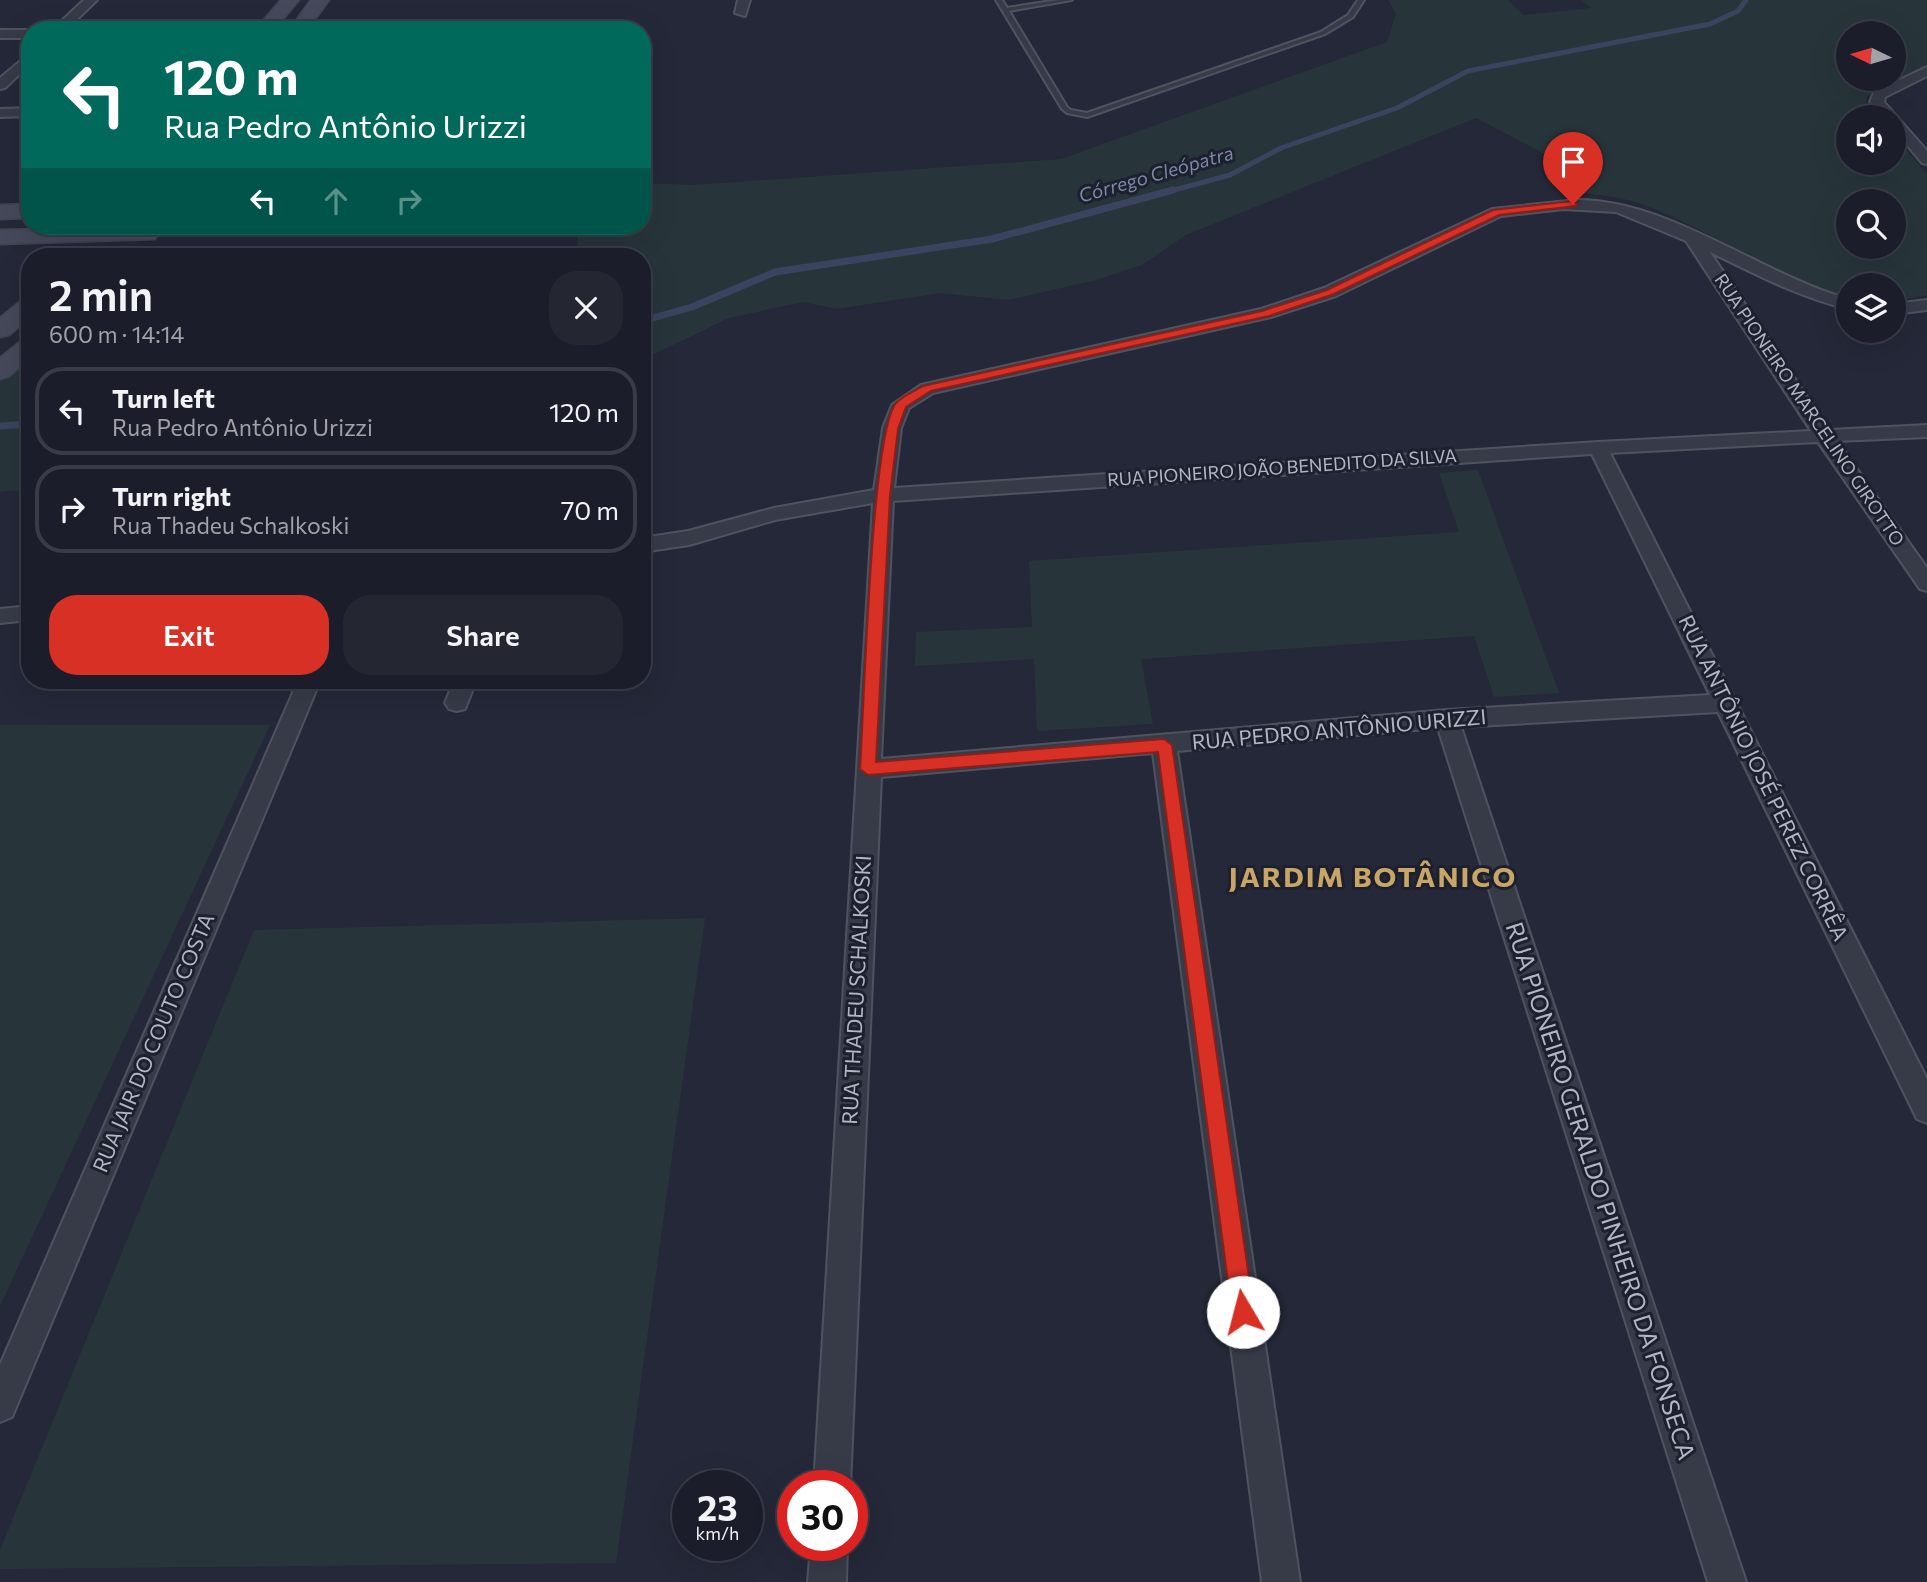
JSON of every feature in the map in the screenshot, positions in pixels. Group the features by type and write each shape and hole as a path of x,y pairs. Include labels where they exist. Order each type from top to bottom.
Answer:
{"main road":[{"path":"272,21 290,0"},
{"path":"305,21 320,0"},
{"path":"0,212 21,211"},
{"path":"0,237 34,235"},
{"path":"0,330 21,312"},
{"path":"0,371 21,354"}],"street":[{"path":"68,21 90,0"},
{"path":"0,34 21,34"},
{"path":"0,85 21,65"},
{"path":"1880,105 1877,102 1879,95 1927,71"},
{"path":"0,113 21,112"},
{"path":"1906,135 1927,160"},
{"name":"RUA THADEU SCHALKOSKI","path":"833,1470 883,495 892,429 901,405 927,388 1265,313 1330,292 1497,212 1573,204 1606,205 1692,236 1794,286 1836,301"},
{"name":"RUA PIONEIRO MARCELINO GIROTTO","path":"1692,236 1824,437 1927,584"},
{"path":"1906,308 1927,305"},
{"name":"RUA PIONEIRO JOÃO BENEDITO DA SILVA","path":"651,544 690,538 774,514 883,495 1598,448 1927,431"},
{"name":"RUA ANTÔNIO JOSÉ PEREZ CORRÊA","path":"1598,448 1927,1109"},
{"path":"0,616 21,614"},
{"name":"RUA JAIR DO COUTO COSTA","path":"0,1405 306,689"},
{"path":"457,703 462,689"},
{"name":"RUA PEDRO ANTÔNIO URIZZI","path":"868,769 1447,719 1726,703"},
{"name":"RUA PIONEIRO GERALDO PINHEIRO DA FONSECA","path":"1447,719 1727,1582"},
{"path":"1164,745 1280,1582"},
{"path":"827,1582 828,1561"}],"lane":[{"path":"999,0 1064,108 1069,113 1087,115 1323,33 1347,19 1361,0"},
{"path":"1005,10 1069,0"}],"shaded area":[{"path":"1388,0 1508,0 1524,15 1591,8 1581,0 1927,0 1927,65 1906,76 1906,21 1836,21 1836,91 1877,91 1867,96 1868,105 1836,105 1836,175 1906,175 1906,150 1927,174 1927,295 1906,299 1906,273 1836,273 1836,296 1774,269 1646,206 1610,196 1562,192 1560,162 1476,118 1186,235 1142,265 1096,280 1008,300 941,293 836,309 803,302 729,318 651,356 651,248 578,248 577,235 651,235 651,183 694,185 1061,159 1387,42 1396,14"},
{"path":"21,360 21,490 0,492 0,377"},
{"path":"1478,470 1559,693 1494,697 1474,636 1141,659 1153,724 1037,731 1034,659 915,666 916,632 1032,627 1029,561 1459,532 1439,473"},
{"path":"0,725 270,725 0,1306"},
{"path":"705,918 616,1563 0,1569 0,1550 254,930"}],"waterway":[{"name":"Córrego Cleópatra","path":"1167,192 1230,175 1281,148 1397,108 1468,71 1710,24 1738,11 1746,0"},
{"name":"Córrego Cleópatra","path":"651,318 692,307 775,272 992,239 1173,190"},
{"name":"Córrego Cleópatra","path":"0,426 21,425"}],"district":[{"name":"JARDIM BOTÂNICO","path":"1373,877"}],"route":[{"path":"1243,1312 1164,745 868,769 883,495 892,429 901,405 927,388 1265,313 1330,292 1497,212 1573,204"}]}
